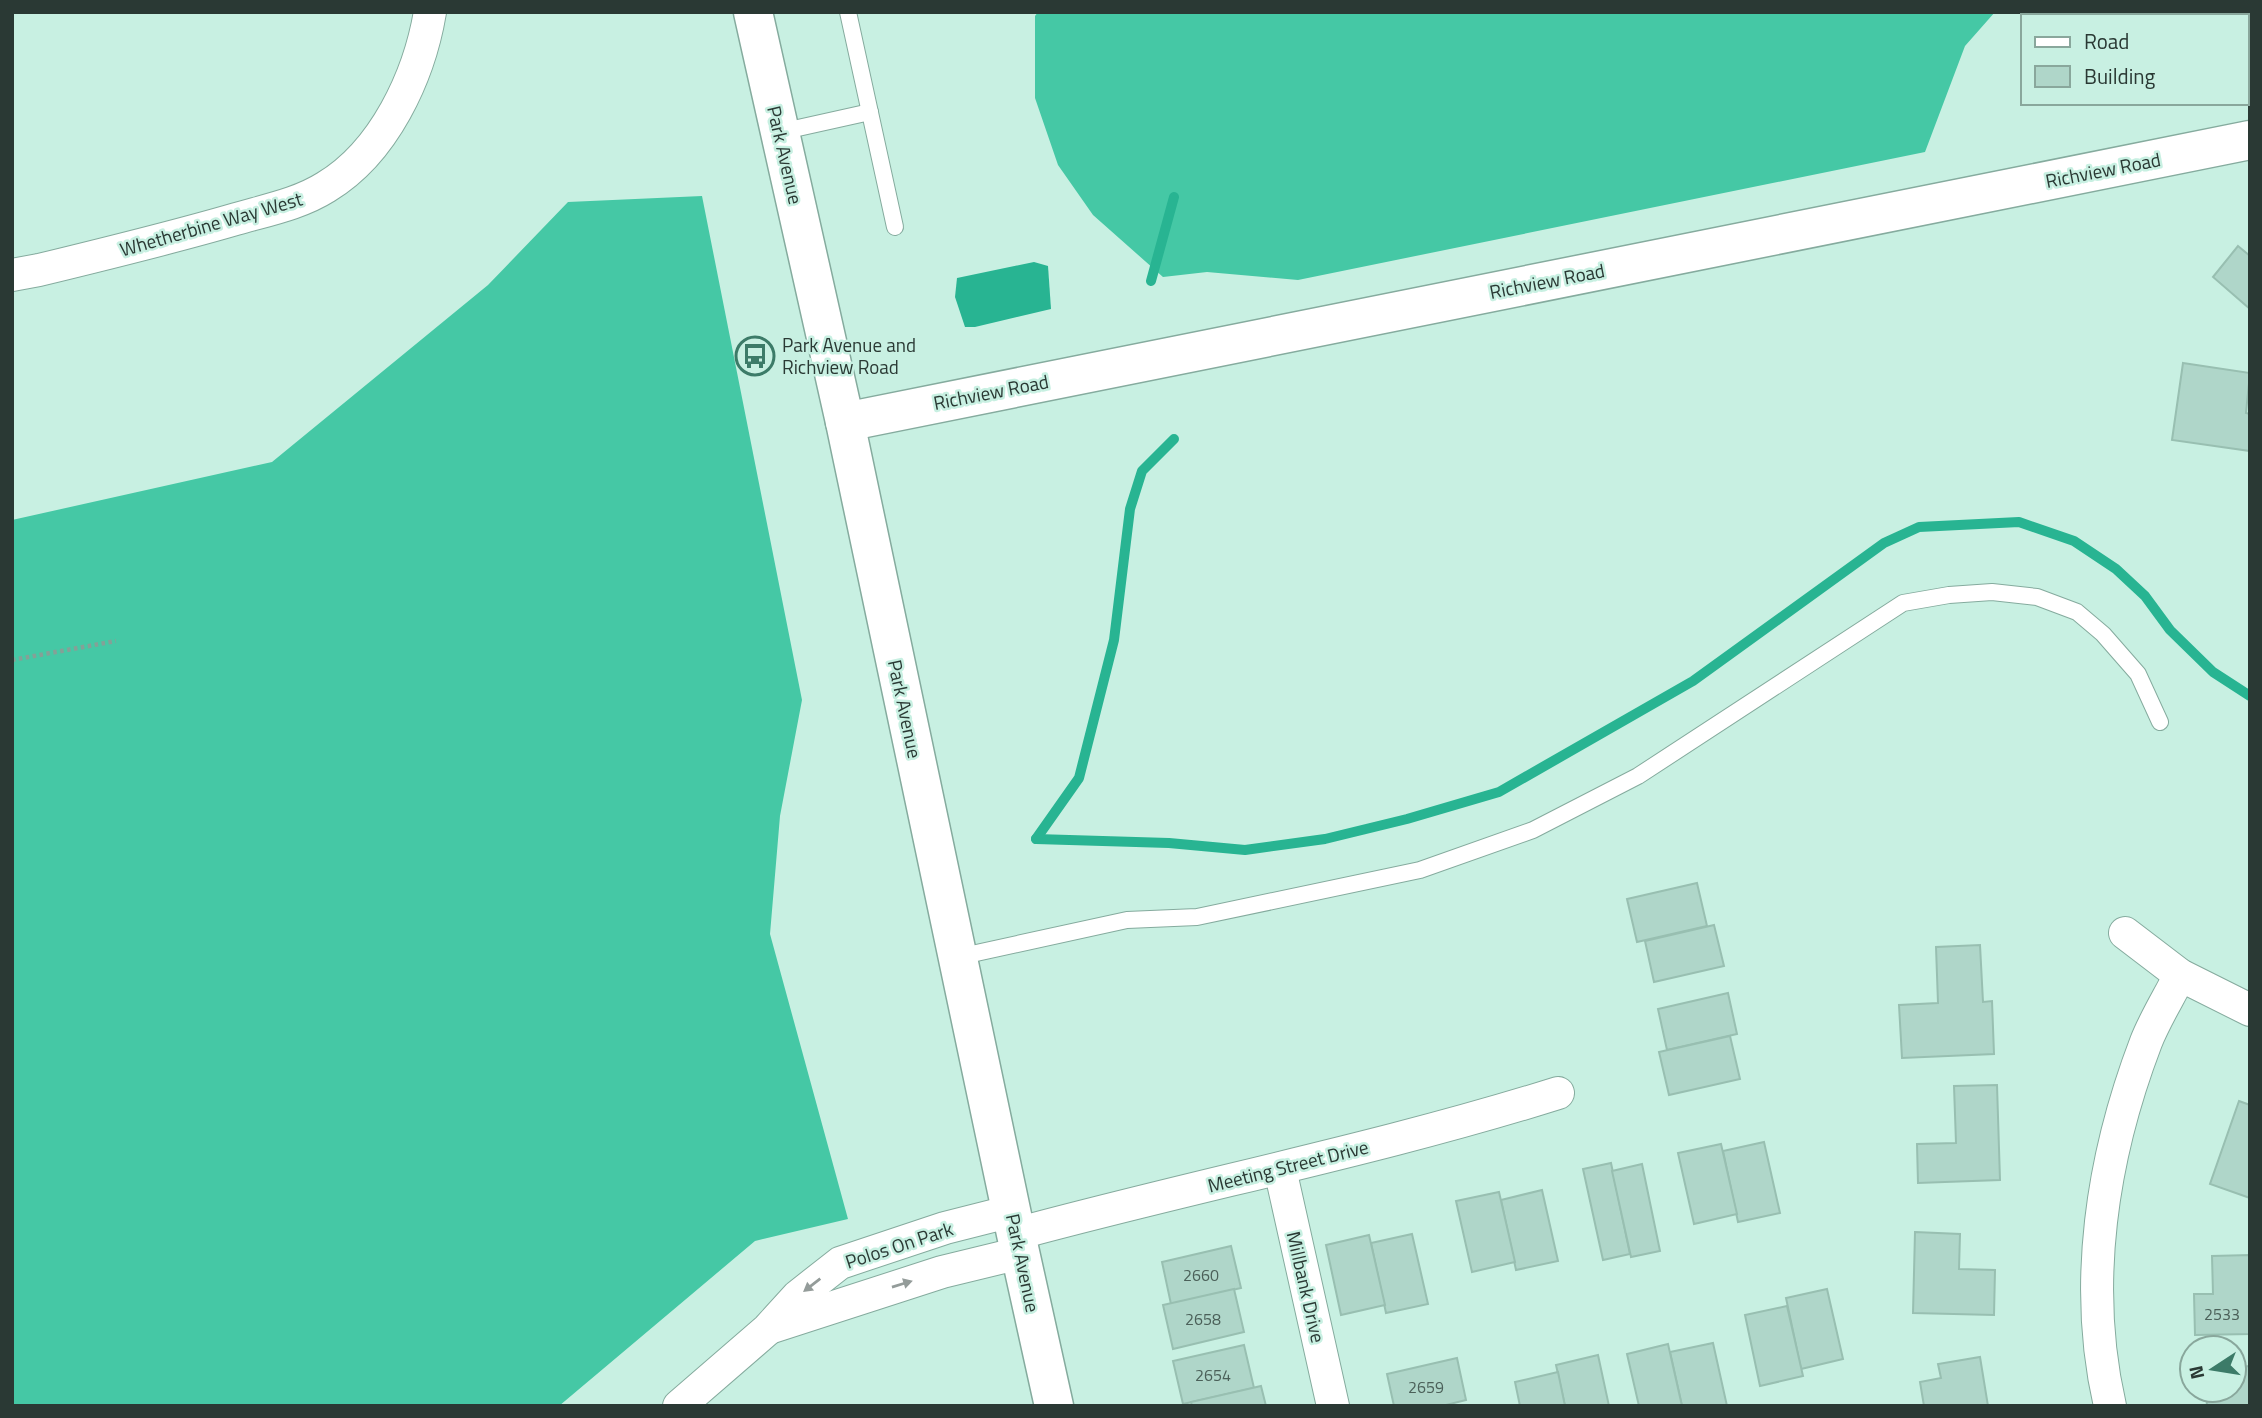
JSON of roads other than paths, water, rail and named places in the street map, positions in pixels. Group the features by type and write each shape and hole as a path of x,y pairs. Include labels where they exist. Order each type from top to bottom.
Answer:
{"street":[{"name":"Whetherbine Way West","path":"12,275 202,229 298,201 327,187 345,174 375,144 398,108 420,51 430,12"},
{"name":"Park Avenue","path":"753,12 845,422 1054,1406"},
{"name":"Richview Road","path":"845,422 2250,140"},
{"path":"2125,933 2180,975 2250,1010"},
{"path":"2110,1406 2104,1382 2098,1310 2097,1256 2105,1187 2126,1099 2147,1039 2180,975"},
{"name":"Meeting Street Drive","path":"1016,1233 1280,1169 1558,1093"},
{"name":"Millbank Drive","path":"1280,1169 1333,1406"},
{"name":"Polos On Park","path":"679,1406 768,1329 798,1296 840,1263 945,1228 1016,1233"},
{"name":"Polos On Park","path":"768,1329 942,1272 1016,1233"}],"lane":[{"path":"848,12 895,227"},
{"path":"780,132 870,112"},
{"path":"958,957 1127,920 1197,917 1420,870 1532,830 1638,776 1903,603 1949,595 1992,592 2037,597 2077,611 2103,634 2138,674 2160,722"}],"waterway":[{"path":"1151,281 1174,197"},
{"path":"1036,839 1079,778 1114,640 1130,509 1142,471 1174,439"},
{"path":"1036,839 1169,843 1245,850 1325,839 1499,792 1693,681 1884,543 1919,527 2019,522 2074,541 2116,569 2145,596 2170,630 2213,672 2250,696"}],"place":[{"name":"Park Avenue and Richview Road","path":"755,356"}]}
